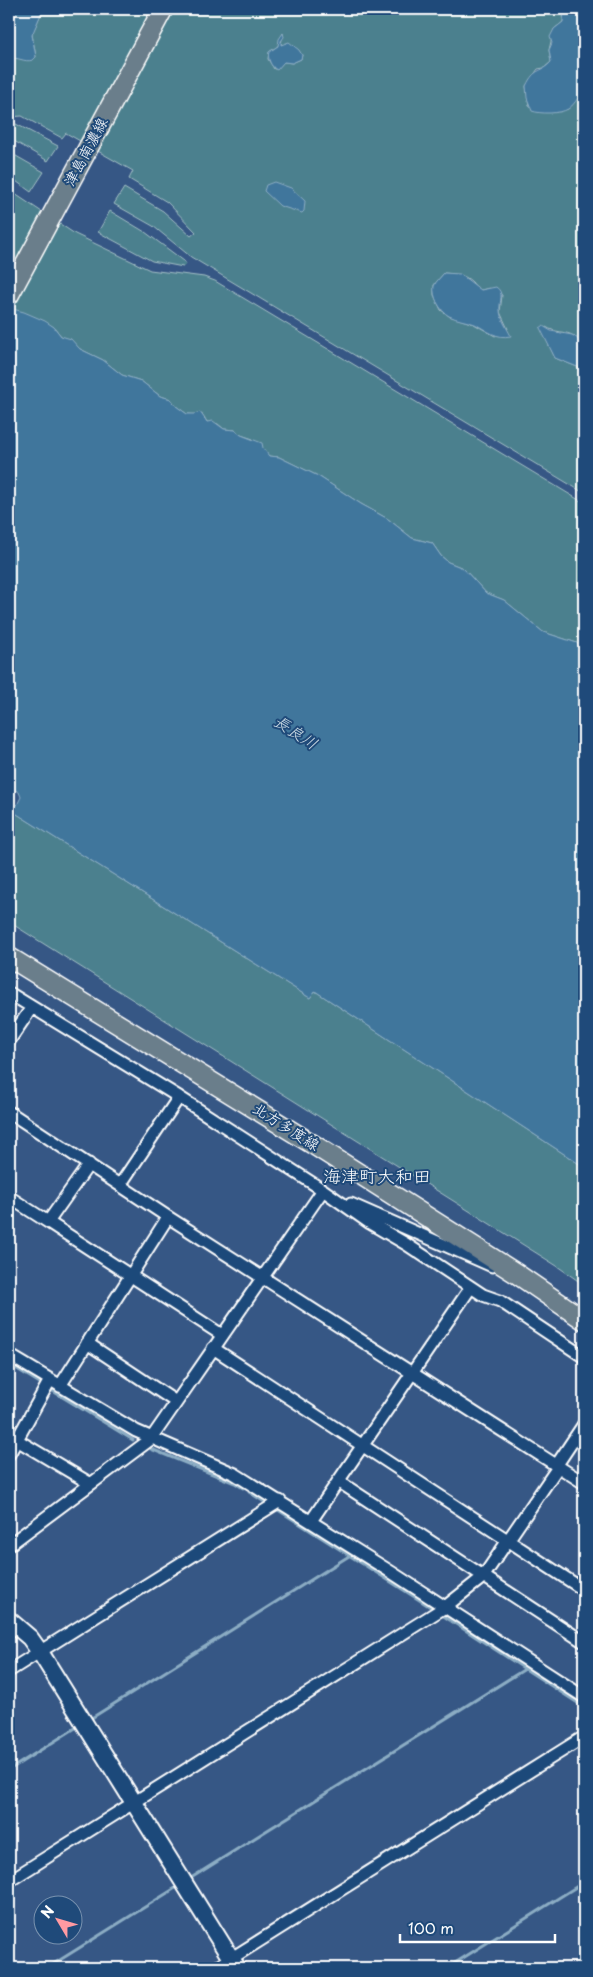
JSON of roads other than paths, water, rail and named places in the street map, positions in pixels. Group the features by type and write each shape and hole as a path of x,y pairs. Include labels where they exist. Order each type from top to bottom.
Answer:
{"main road":[{"name":"津島南濃線","path":"9,295 163,9"},
{"name":"北方多度線","path":"9,957 191,1068 517,1274 584,1320"}],"street":[{"path":"9,993 179,1097 323,1190 405,1230 489,1266 517,1274"},
{"path":"9,1041 32,1007"},
{"path":"120,1185 179,1097"},
{"path":"9,1112 168,1217 584,1483"},
{"path":"48,1222 89,1164"},
{"path":"9,1545 151,1439 323,1190"},
{"path":"323,1190 341,1205 406,1244 483,1295 500,1300 584,1357"},
{"path":"9,1197 222,1335"},
{"path":"9,1454 55,1383 87,1343 168,1217"},
{"path":"311,1521 471,1287"},
{"path":"87,1343 176,1402"},
{"path":"213,1348 584,1590"},
{"path":"9,1355 151,1439 236,1474 584,1697"},
{"path":"9,1881 445,1607 483,1577 584,1424"},
{"path":"17,1440 91,1484"},
{"path":"338,1481 584,1642"},
{"path":"9,1671 280,1501"},
{"path":"9,1620 30,1638 40,1652 234,1963"},
{"path":"216,1968 234,1963 584,1737"}],"water":[{"path":"9,9 40,9 41,14 32,35 36,57 33,60 9,59"},
{"path":"564,9 584,9 584,93 581,93 572,106 564,111 540,113 532,111 527,98 526,86 535,73 551,62 549,50 552,43 550,37 554,29 563,22"},
{"path":"283,33 284,37 281,45 289,42 302,55 301,59 292,63 284,62 277,70 271,65 269,52 278,46 279,39"},
{"path":"274,182 291,188 305,201 302,213 280,206 264,191 266,185"},
{"path":"444,273 460,274 481,290 496,287 499,289 501,295 500,313 511,336 496,335 475,324 455,319 446,314 437,303 434,294 434,286"},
{"name":"長良川","path":"9,308 45,321 54,327 61,336 71,339 80,349 103,360 122,375 141,381 160,396 171,399 176,406 187,414 200,412 207,422 213,421 224,429 235,430 241,435 262,443 269,456 279,457 318,476 388,519 412,538 432,543 441,556 448,562 463,568 486,593 504,600 543,632 577,643 584,649 584,1167 315,991 310,998 9,809 9,803 17,805 21,797 19,792 9,787"},
{"path":"543,326 551,331 572,335 577,338 584,348 584,368 555,358 540,328"}],"waterway":[{"path":"9,1364 43,1385"},
{"path":"51,1390 133,1440"},
{"path":"151,1449 243,1488"},
{"path":"249,1492 265,1504"},
{"path":"275,1508 432,1608"},
{"path":"90,1719 349,1556"},
{"path":"442,1615 584,1707"},
{"path":"191,1878 525,1669"},
{"path":"9,1770 77,1727"},
{"path":"447,1968 584,1882"},
{"path":"47,1968 177,1887"}],"district":[{"name":"海津町大和田","path":"377,1177"}]}
